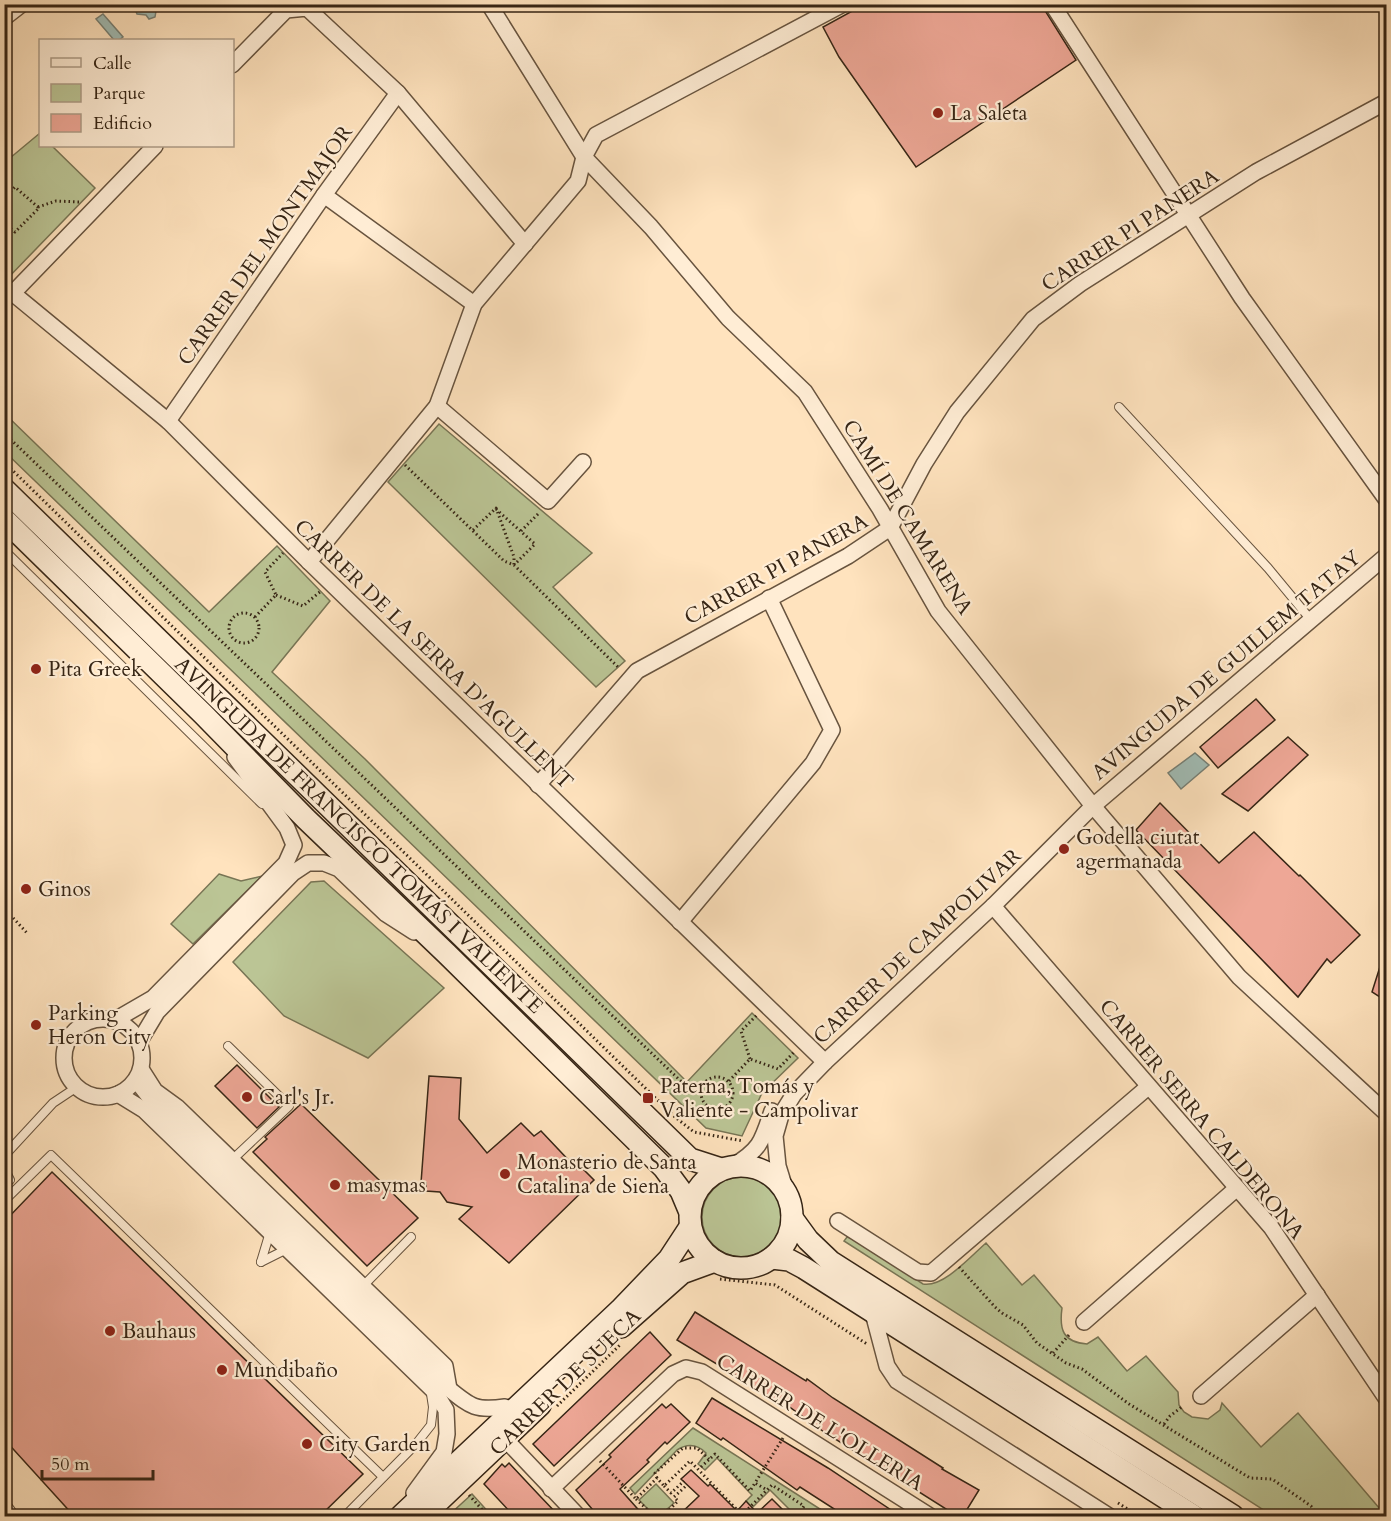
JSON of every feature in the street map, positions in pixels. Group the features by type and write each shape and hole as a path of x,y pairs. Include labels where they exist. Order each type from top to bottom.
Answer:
{"main road":[{"name":"AVINGUDA DE FRANCISCO TOMÁS I VALIENTE","path":"4,489 690,1159 727,1168"},
{"name":"AVINGUDA DE FRANCISCO TOMÁS I VALIENTE","path":"4,519 203,714 306,819 664,1168 681,1191 689,1218"},
{"path":"750,1166 778,1181 787,1195 792,1218 790,1233 784,1245 772,1258 745,1268 729,1267 713,1270 694,1240 689,1218 695,1193 706,1179 727,1168 750,1166"},
{"name":"CARRER DE SUECA","path":"401,1516 620,1310 669,1259 689,1218"},
{"path":"792,1218 808,1240 831,1262 1233,1516"},
{"path":"772,1258 789,1260 1194,1516"},
{"name":"CARRER DE SUECA","path":"423,1516 632,1317 682,1273 713,1270"}],"street":[{"path":"4,18 22,4"},
{"name":"CAMÍ DE CAMARENA","path":"489,4 584,157 651,227 728,318 806,392 880,509 938,611 1093,806 1239,976 1386,1113"},
{"path":"309,562 437,405 474,304 578,181 584,157 596,135 843,4"},
{"path":"1052,4 1242,298 1386,500"},
{"path":"234,63 286,10 307,8 398,93 525,244"},
{"name":"CARRER DEL MONTMAJOR","path":"168,421 324,195 398,93"},
{"name":"CARRER PI PANERA","path":"538,784 637,671 848,556 890,528 924,464 957,412 1033,320 1080,284 1256,172 1386,102"},
{"path":"8,286 154,147"},
{"path":"324,195 474,304"},
{"name":"CARRER DE LA SERRA D'AGULLENT","path":"8,286 168,421 309,562 825,1062"},
{"path":"437,405 548,501 583,462"},
{"name":"AVINGUDA DE GUILLEM TATAY","path":"1057,842 1093,806 1386,556"},
{"path":"680,922 813,764 832,730 769,598"},
{"path":"115,1020 153,998 286,863 294,845 287,828 203,714"},
{"name":"CARRER DE CAMPOLIVAR","path":"787,1195 778,1166 775,1136 786,1103 825,1062 993,906 1057,842"},
{"path":"139,1041 157,1012 293,873 308,863 324,863 339,869 386,914 447,954"},
{"name":"CARRER SERRA CALDERONA","path":"993,906 1270,1227 1386,1398"},
{"path":"98,1019 115,1020 129,1028 139,1041 142,1055 138,1075 118,1094 104,1097 89,1095 77,1087 68,1076 64,1063 65,1049 70,1036 83,1025 98,1019"},
{"path":"138,1075 177,1107 446,1366 448,1389"},
{"path":"138,1075 159,1107 448,1389 467,1404 484,1410 505,1407"},
{"name":"CARRER DE CAMPOLIVAR","path":"727,1168 748,1157 759,1146 778,1099 787,1090 806,1081"},
{"path":"838,1221 918,1272 930,1273 1148,1087"},
{"name":"CARRER DE SUECA","path":"118,1094 144,1110 430,1387 446,1410 444,1452 414,1493"},
{"path":"1084,1322 1238,1188"},
{"name":"CARRER DE SUECA","path":"388,1516 650,1271 657,1270"},
{"path":"1201,1396 1317,1295"},
{"path":"873,1313 891,1374 897,1381 1109,1516"},
{"name":"CARRER DE L'OLLERIA","path":"551,1488 673,1374 686,1368 702,1372 930,1516"},
{"path":"505,1439 578,1516"}],"lane":[{"path":"1119,407 1268,568 1311,620"},
{"path":"4,550 287,828"},
{"path":"228,1046 289,1106 231,1160"},
{"path":"4,1156 53,1103 77,1087"},
{"path":"4,1201 51,1155 383,1477"},
{"path":"4,1168 7,1178 18,1187"},
{"path":"270,1232 261,1262 287,1249"},
{"path":"363,1286 411,1237"},
{"path":"345,1516 417,1444 431,1425 433,1407 430,1387"},
{"path":"4,1501 15,1516"}],"path":[{"path":"4,198 15,187 38,207"},
{"path":"4,223 15,232 38,207 56,201 81,202"},
{"path":"8,286 11,228"},
{"path":"4,433 688,1088 700,1091"},
{"path":"4,462 675,1117 694,1132 724,1139 749,1141"},
{"path":"404,463 504,561 514,565 618,667"},
{"path":"473,530 496,508"},
{"path":"496,508 535,544 514,565"},
{"path":"496,508 514,557 514,565"},
{"path":"521,531 541,511"},
{"path":"291,544 265,572 276,595 303,606 331,583"},
{"path":"255,617 276,595"},
{"path":"241,612 255,617 258,621 259,632 253,640 243,643 233,639 228,630 233,617 241,612"},
{"path":"227,646 233,639"},
{"path":"4,908 27,933"},
{"path":"750,1059 741,1031 767,1005"},
{"path":"750,1059 778,1069 793,1053"},
{"path":"729,1082 750,1059"},
{"path":"713,1077 724,1078 729,1082 733,1096 723,1108 712,1109 701,1098 700,1091 704,1082 713,1077"},
{"path":"957,1264 995,1307 1023,1325 1037,1343 1066,1363 1082,1369 1129,1404 1250,1478 1272,1479 1311,1506 1318,1516"},
{"path":"713,1270 775,1285 884,1354"},
{"path":"1053,1353 1069,1335"},
{"path":"555,1408 622,1343"},
{"path":"1164,1424 1183,1406"},
{"path":"701,1467 715,1454 750,1491 786,1434"},
{"path":"684,1481 671,1493 657,1478 656,1473 683,1448 697,1448 709,1459"},
{"path":"597,1457 654,1516"},
{"path":"664,1486 690,1461 741,1516 772,1485 804,1506 802,1509 814,1516"},
{"path":"636,1499 657,1478"},
{"path":"755,1483 767,1490"},
{"path":"663,1516 678,1501 674,1497 687,1485"},
{"path":"467,1493 488,1516"},
{"path":"1110,1498 1139,1516"}],"green space":[{"path":"39,134 39,147 53,147 95,188 6,280 4,163"},
{"path":"4,413 209,612 277,546 330,601 272,672 365,759 687,1082 752,1013 798,1058 762,1093 742,1136 706,1128 5,452"},
{"path":"439,424 592,553 553,587 625,661 596,687 388,482"},
{"path":"219,874 241,881 262,876 193,944 171,924"},
{"path":"324,881 444,988 368,1058 284,1016 233,962 311,882"},
{"path":"742,1177 757,1180 770,1189 779,1202 782,1217 779,1232 770,1245 757,1254 742,1257 727,1254 714,1245 705,1232 702,1217 705,1202 714,1189 727,1180"},
{"path":"847,1237 854,1239 923,1284 931,1284 948,1276 986,1243 1022,1285 1034,1275 1062,1308 1062,1329 1068,1338 1087,1344 1098,1337 1127,1371 1146,1356 1178,1392 1179,1405 1192,1417 1208,1419 1220,1410 1222,1403 1261,1447 1298,1413 1386,1516 1273,1516 844,1241"},
{"path":"693,1428 831,1516 796,1516 770,1490 752,1508 746,1501 752,1495 717,1458 705,1470 698,1464 706,1453 692,1446 685,1446 677,1450 635,1494 630,1488"},
{"path":"656,1484 674,1503 659,1514 653,1513 639,1500"},
{"path":"472,1494 492,1516 448,1516 449,1515"}],"water":[{"path":"140,5 152,6 156,11 155,17 149,19 146,15 137,14 135,9"},
{"path":"103,14 123,37 113,39 96,19"},
{"path":"1195,753 1209,765 1181,789 1168,773"}],"building":[{"name":"La Saleta","path":"865,4 1041,4 1076,60 916,167 839,57 823,27"},
{"path":"1256,699 1275,720 1218,768 1200,747"},
{"path":"1288,737 1308,755 1248,811 1222,794"},
{"path":"1160,803 1219,863 1254,832 1360,935 1331,963 1327,959 1298,997 1136,830"},
{"path":"1384,954 1386,954 1386,1001 1372,992"},
{"name":"Carl's Jr.","path":"237,1065 279,1107 257,1128 215,1086"},
{"name":"Monasterio de Santa Catalina de Siena","path":"429,1076 461,1078 459,1119 487,1153 521,1123 534,1136 541,1131 577,1169 581,1167 594,1180 509,1263 459,1219 472,1207 447,1202 440,1192 426,1191 426,1183 421,1183"},
{"name":"masymas","path":"301,1104 418,1218 367,1266 253,1152 267,1139 265,1137"},
{"name":"Bauhaus","path":"52,1172 363,1474 320,1516 74,1516 4,1439 4,1222"},
{"path":"695,1312 806,1381 807,1379 942,1469 979,1490 963,1516 957,1516 824,1432 777,1398 776,1400 677,1340"},
{"path":"650,1332 671,1355 554,1466 533,1444"},
{"path":"712,1398 828,1468 900,1516 845,1516 800,1487 797,1490 723,1438 721,1440 696,1423"},
{"path":"662,1404 666,1408 671,1404 690,1422 667,1444 665,1442 647,1460 649,1462 620,1489 644,1516 598,1516 576,1490"},
{"path":"509,1463 559,1516 514,1516 484,1484 502,1464 505,1467"},
{"path":"691,1470 708,1486 710,1484 737,1511 746,1501 757,1513 772,1499 789,1516 678,1516 699,1496 681,1479"}],"place":[{"name":"La Saleta","path":"938,113"},
{"name":"Pita Greek","path":"36,669"},
{"name":"Godella ciutat agermanada","path":"1064,849"},
{"name":"Ginos","path":"26,889"},
{"name":"Parking Heron City","path":"36,1025"},
{"name":"Carl's Jr.","path":"247,1097"},
{"name":"Paterna, Tomás y Valiente - Campolivar","path":"648,1098"},
{"name":"Monasterio de Santa Catalina de Siena","path":"505,1174"},
{"name":"masymas","path":"335,1185"},
{"name":"Bauhaus","path":"110,1331"},
{"name":"Mundibaño","path":"222,1370"},
{"name":"City Garden","path":"307,1444"}]}
